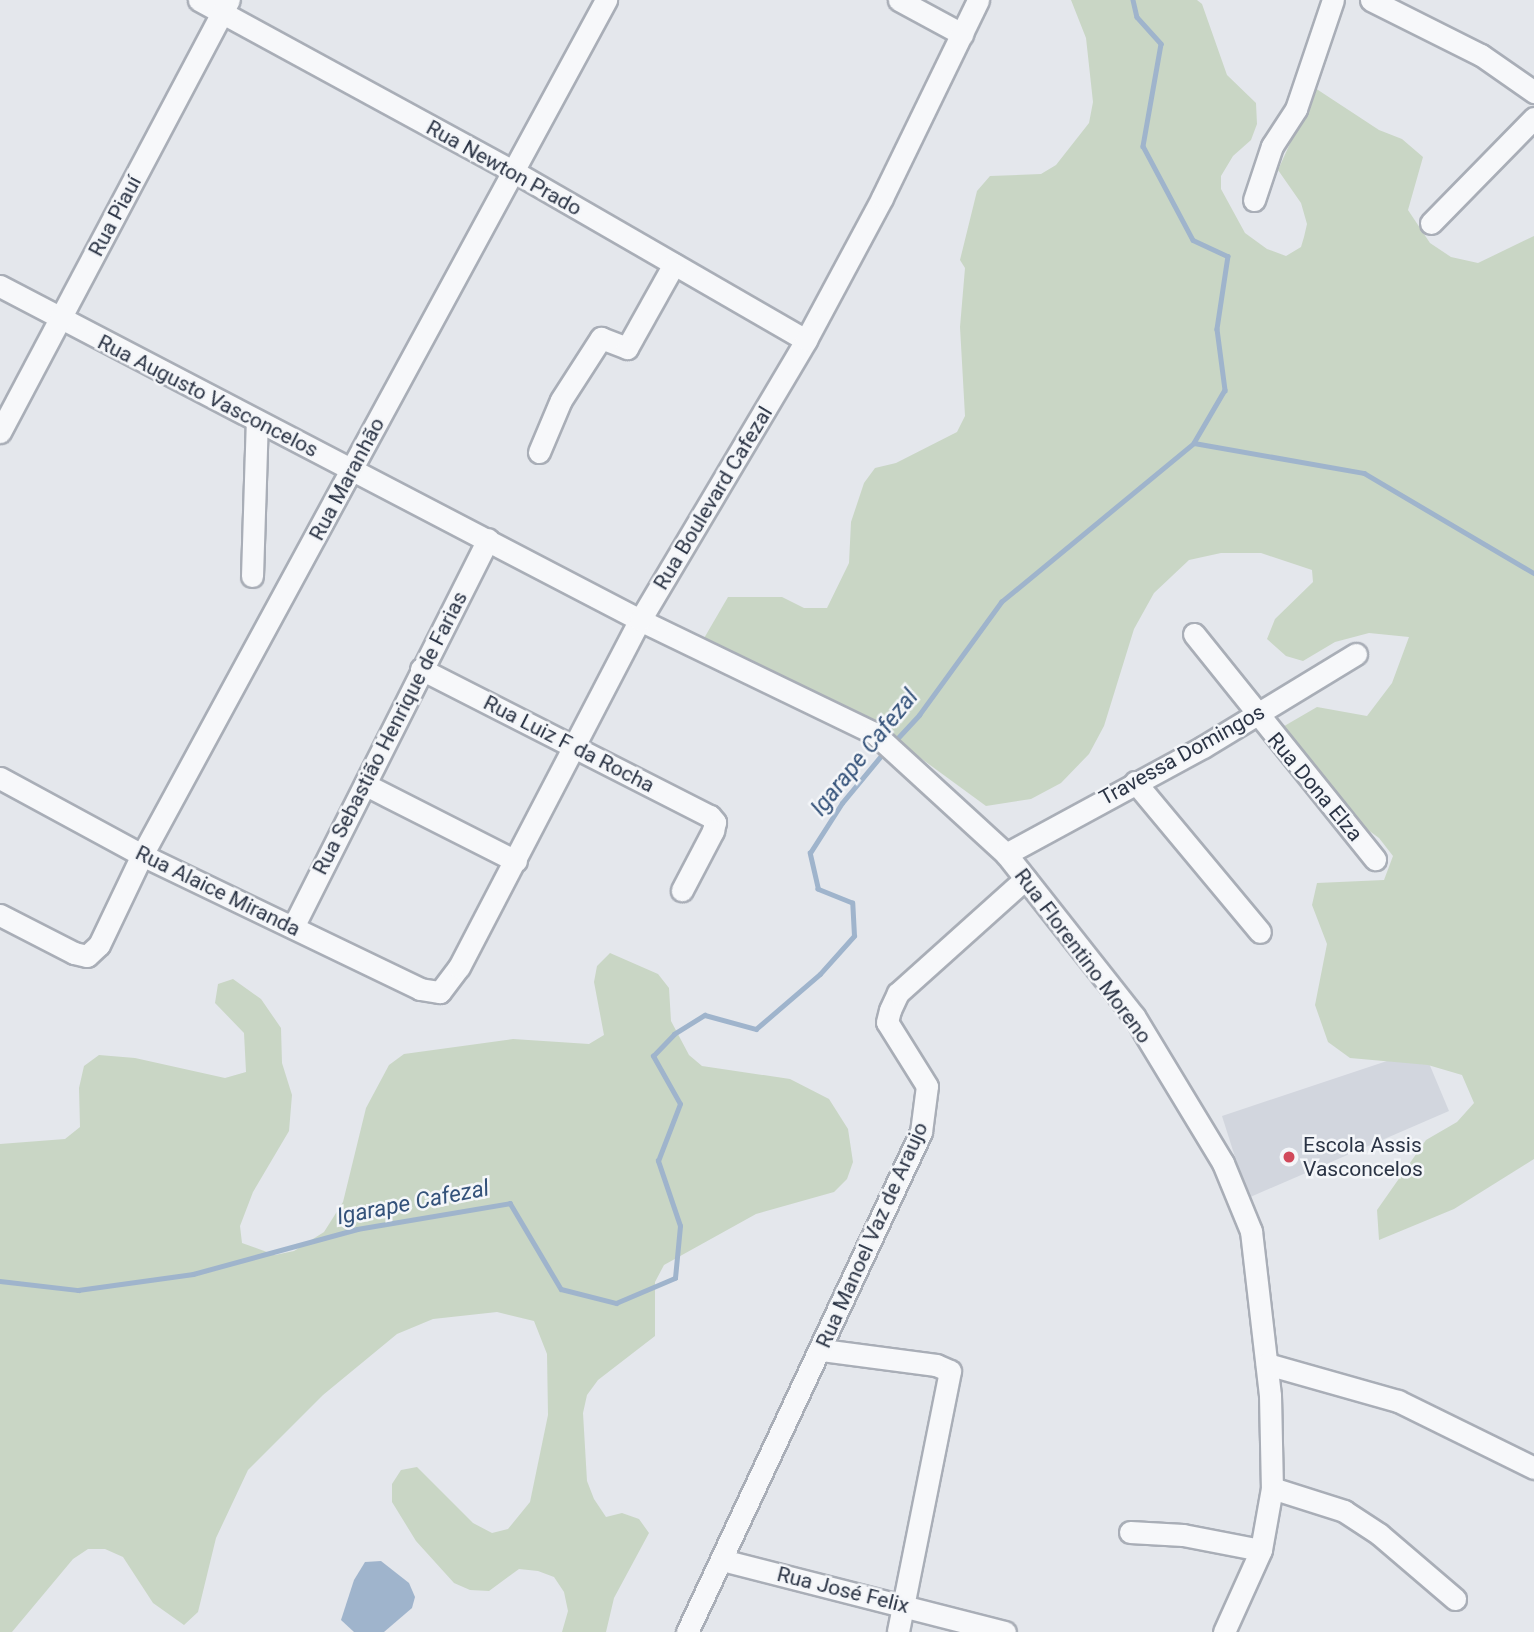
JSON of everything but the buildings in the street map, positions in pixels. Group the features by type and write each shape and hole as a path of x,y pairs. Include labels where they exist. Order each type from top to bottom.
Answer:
{"street":[{"name":"Rua Newton Prado","path":"199,0 225,7 806,340"},
{"name":"Rua Maranhão","path":"0,915 87,956 99,945 142,855 606,0"},
{"path":"900,0 962,34"},
{"name":"Rua Boulevard Cafezal","path":"440,992 516,860 573,745 640,620 806,340 978,0"},
{"path":"1254,200 1272,146 1296,109 1333,0"},
{"path":"1371,0 1481,55 1534,92"},
{"name":"Rua Piauí","path":"0,432 225,7"},
{"path":"1431,223 1534,118"},
{"path":"539,452 561,400 601,338 627,348 674,264"},
{"name":"Rua Augusto Vasconcelos","path":"0,286 640,620"},
{"path":"252,576 257,421"},
{"name":"Rua Sebastião Henrique de Farias","path":"293,927 488,539"},
{"name":"Rua Florentino Moreno","path":"640,620 874,733 925,776 1006,854 1133,1016 1223,1163 1251,1231 1268,1364 1272,1488 1261,1550 1224,1632"},
{"name":"Rua Dona Elza","path":"1194,634 1255,715 1375,859"},
{"name":"Travessa Domingos","path":"1006,854 1255,715 1356,654"},
{"name":"Rua Luiz F da Rocha","path":"421,669 689,804 715,822 682,890"},
{"name":"Rua Alaice Miranda","path":"0,778 142,855 420,989 440,992"},
{"path":"1135,782 1260,933"},
{"path":"366,785 516,860"},
{"name":"Rua Manoel Vaz de Araujo","path":"687,1632 822,1349 921,1132 927,1108 927,1086 887,1022 890,1010 898,993 1025,879"},
{"path":"822,1349 948,1367 950,1379 898,1632"},
{"path":"1268,1364 1398,1401 1534,1468"},
{"path":"1272,1488 1344,1511 1379,1534 1455,1599"},
{"path":"1130,1532 1183,1535 1261,1550"},
{"name":"Rua José Felix","path":"722,1560 904,1604 1005,1632"}],"shaded area":[{"name":"Escola Assis Vasconcelos","path":"1423,1049 1449,1111 1248,1198 1222,1116"}],"green space":[{"path":"1071,0 1197,0 1202,4 1227,75 1256,103 1257,124 1251,140 1233,156 1221,176 1221,189 1245,233 1267,249 1286,256 1301,247 1304,237 1307,224 1301,203 1278,170 1315,88 1379,130 1402,139 1423,157 1408,210 1430,243 1451,257 1478,263 1534,236 1534,1159 1454,1209 1379,1240 1377,1210 1426,1140 1457,1122 1474,1103 1462,1075 1428,1065 1350,1058 1328,1042 1315,1005 1327,944 1312,905 1317,883 1384,880 1393,856 1379,838 1342,811 1274,732 1317,707 1367,716 1392,683 1409,637 1369,633 1335,642 1303,661 1286,656 1267,639 1275,619 1313,582 1312,570 1261,553 1221,553 1189,560 1154,593 1134,629 1104,726 1089,754 1061,783 1031,799 986,806 889,735 703,640 728,597 782,597 804,608 827,608 849,563 851,522 864,483 875,468 896,463 957,432 965,416 960,327 965,268 960,260 977,191 990,176 1041,174 1056,165 1089,123 1093,102 1086,38"},
{"path":"610,953 658,974 669,988 671,1021 689,1055 702,1066 790,1079 829,1099 848,1129 853,1162 847,1179 834,1192 756,1214 664,1265 655,1282 655,1336 598,1380 587,1395 583,1413 587,1481 594,1499 606,1517 622,1513 639,1519 649,1533 614,1598 606,1632 562,1632 568,1611 564,1592 554,1577 538,1571 519,1569 489,1591 470,1590 454,1583 416,1541 392,1502 392,1484 401,1470 417,1467 473,1523 492,1533 508,1529 530,1502 548,1415 547,1354 534,1321 497,1312 433,1319 397,1334 323,1395 248,1470 216,1538 198,1612 184,1625 153,1603 123,1557 105,1549 88,1549 73,1559 12,1632 0,1632 0,1144 65,1139 80,1127 79,1088 84,1066 99,1055 135,1058 225,1078 246,1072 244,1033 215,1003 218,984 233,979 261,999 281,1028 282,1063 292,1095 289,1131 253,1192 240,1226 242,1243 275,1255 294,1251 324,1232 343,1202 366,1108 389,1065 404,1054 513,1039 589,1044 604,1035 594,982 597,966"}],"water":[{"path":"381,1561 409,1583 415,1597 412,1608 384,1632 354,1632 341,1620 354,1580 365,1562"}],"waterway":[{"path":"1133,0 1137,17 1161,44 1143,146 1193,240 1228,256 1217,329 1225,390 1194,443"},
{"name":"Igarape Cafezal","path":"894,742 919,715 1001,602 1194,443 1364,473 1534,573"},
{"name":"Igarape Cafezal","path":"0,1281 78,1290 193,1274 357,1229 510,1203 561,1289 616,1303 675,1278 680,1226 658,1161 680,1104 653,1056 674,1034 705,1015 756,1029 820,974 854,936 852,903 818,889 810,853 842,803 885,751"}],"place":[{"name":"Escola Assis Vasconcelos","path":"1289,1157"}]}
